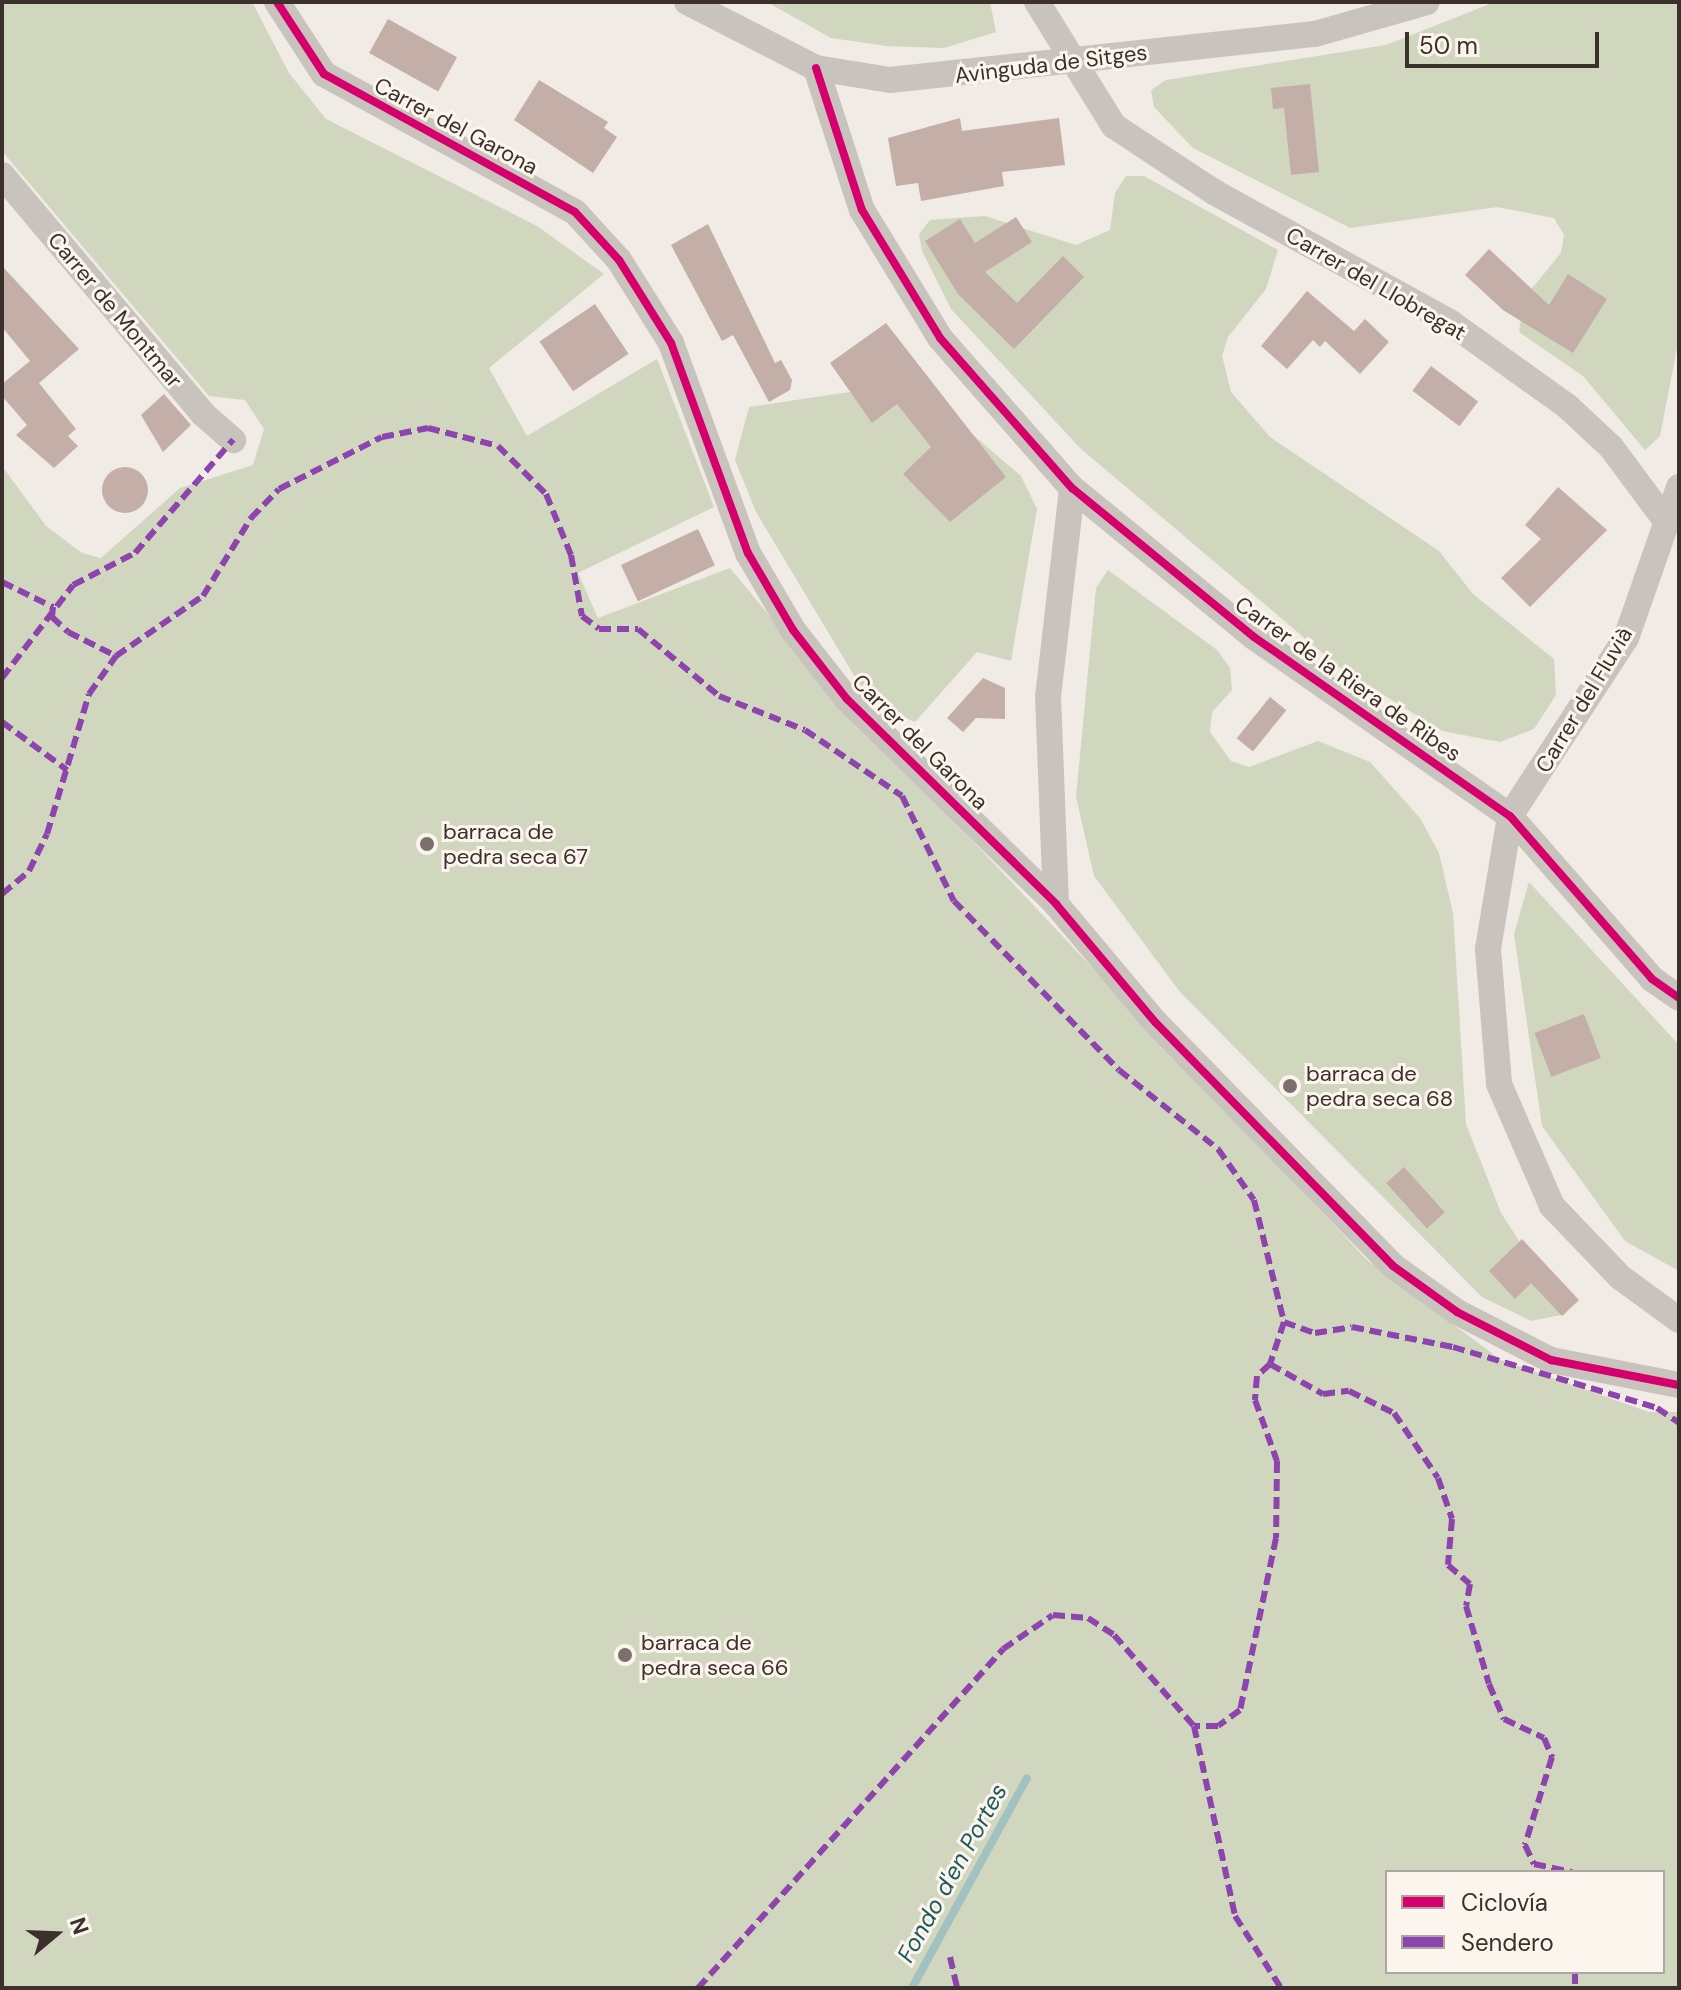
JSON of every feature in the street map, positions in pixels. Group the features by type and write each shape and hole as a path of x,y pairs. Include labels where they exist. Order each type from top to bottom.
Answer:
{"street":[{"name":"Carrer del Garona","path":"277,2 324,74 575,212 619,260 671,343 748,553 793,630 847,699 1056,904 1156,1023 1393,1266 1457,1312 1551,1360 1679,1385"},
{"name":"Avinguda de Sitges","path":"687,2 816,68 890,80 1080,62 1315,34 1427,2"},
{"name":"Carrer del Llobregat","path":"1037,2 1080,62 1114,126 1214,192 1451,323 1567,406 1611,447 1666,521"},
{"name":"Carrer de la Riera de Ribes","path":"816,68 862,210 893,261 940,338 1072,488 1254,637 1510,816 1652,979 1679,998"},
{"name":"Carrer de Montmar","path":"2,175 203,414 233,440"},
{"name":"Carrer del Fluvià","path":"1510,816 1626,638 1679,487"},
{"path":"1056,904 1048,697 1072,488"},
{"path":"1510,816 1488,949 1499,1084 1552,1206 1620,1277 1679,1320"}],"green space":[{"path":"2,2 252,2 289,73 326,119 537,226 604,274 489,368 527,436 657,359 714,507 578,573 598,618 730,568 830,689 1367,1260 1501,1360 1649,1412 1679,1412 1679,1988 2,1988 2,466 46,526 82,553 101,558 180,488 253,465 264,429 245,400 209,396 2,151"},
{"path":"767,2 990,2 996,32 944,48 886,46 831,38"},
{"path":"1495,2 1679,2 1679,338 1660,436 1645,450 1583,376 1519,332 1524,298 1561,253 1564,235 1554,218 1497,207 1350,228 1193,148 1154,107 1151,90 1166,80 1386,45"},
{"path":"1126,176 1144,176 1278,250 1266,289 1228,337 1222,356 1231,392 1270,437 1439,551 1473,594 1554,659 1556,695 1534,729 1500,742 1442,731 1340,668 1080,448 951,309 922,251 919,234 930,220 985,216 1076,245 1110,230 1115,193"},
{"path":"863,390 965,428 1021,476 1037,509 1011,661 977,652 915,722 881,707 858,682 756,512 735,460 749,407"},
{"path":"1108,570 1217,650 1230,668 1232,690 1212,712 1210,732 1231,761 1249,767 1318,741 1370,762 1420,818 1439,853 1453,913 1466,1124 1501,1213 1566,1314 1531,1321 1482,1297 1180,992 1094,876 1076,797 1096,588"},
{"path":"1529,882 1679,1045 1679,1271 1625,1241 1542,1126 1514,934"}],"building":[{"path":"388,19 457,57 438,91 369,53"},
{"path":"539,80 608,122 604,128 617,137 593,173 514,120"},
{"path":"1310,84 1319,172 1291,175 1284,108 1273,109 1271,88"},
{"path":"960,118 962,131 1059,118 1065,165 1002,172 1004,186 921,201 918,183 896,186 888,138"},
{"path":"1016,217 1032,242 985,272 1017,303 1063,256 1084,277 1014,349 958,294 925,241 960,219 975,243"},
{"path":"708,224 775,363 781,360 792,380 790,390 769,402 733,335 722,341 671,245"},
{"path":"1489,249 1549,305 1568,274 1607,299 1573,353 1503,310 1465,275"},
{"path":"2,266 79,349 39,383 76,429 68,436 78,446 54,468 16,435 27,425 2,396 2,384 30,361 2,327"},
{"path":"1307,291 1354,331 1365,319 1389,342 1360,374 1325,341 1320,347 1313,340 1287,369 1261,346"},
{"path":"595,304 629,354 573,391 539,341"},
{"path":"886,323 1006,477 950,522 903,474 931,447 897,404 872,423 830,363"},
{"path":"1431,366 1478,402 1459,426 1412,391"},
{"path":"164,394 191,425 163,452 141,415"},
{"path":"125,467 141,474 148,490 141,506 125,513 109,506 102,490 109,474"},
{"path":"1558,487 1607,530 1530,607 1501,578 1541,539 1525,525"},
{"path":"698,529 715,565 638,601 621,565"},
{"path":"983,678 1005,688 1005,719 976,718 963,732 947,718"},
{"path":"1270,697 1286,710 1253,751 1237,738"},
{"path":"1584,1014 1601,1058 1551,1077 1535,1033"},
{"path":"1404,1167 1445,1212 1427,1228 1386,1183"},
{"path":"1522,1239 1579,1300 1562,1316 1531,1283 1515,1299 1489,1271"}],"waterway":[{"name":"Fondo d'en Portes","path":"912,1988 1027,1778"}],"marked path":[{"path":"2,894 29,871 47,834 89,694 116,656 203,596 251,518 279,489 382,437 428,428 498,446 546,494 571,555 582,616 599,629 638,629 719,696 805,730 902,796 954,901 1119,1070 1218,1149 1254,1200 1284,1322 1270,1364 1257,1376 1255,1400 1277,1461 1276,1538 1240,1710 1218,1726 1194,1726"},
{"path":"2,678 73,585 135,553 233,440"},
{"path":"2,582 53,607 52,617 68,632 116,656"},
{"path":"2,722 67,770"},
{"path":"1284,1322 1315,1333 1352,1327 1453,1347 1657,1408 1679,1423"},
{"path":"1270,1364 1323,1394 1349,1391 1394,1413 1438,1478 1452,1519 1448,1565 1470,1584 1466,1606 1489,1684 1504,1719 1544,1738 1552,1757 1525,1845 1534,1864 1562,1870"},
{"path":"698,1988 1003,1649 1053,1615 1088,1618 1114,1635 1194,1726 1235,1916 1281,1988"},
{"path":"950,1957 957,1988"},
{"path":"1575,1974 1575,1988"}],"cycle path":[{"path":"277,2 324,74 575,212 619,260 671,343 748,553 793,630 847,699 1056,904 1156,1023 1393,1266 1457,1312 1551,1360 1679,1385"},
{"path":"816,68 862,210 940,338 1072,488 1254,637 1510,816 1652,979 1679,998"}],"place":[{"name":"barraca de pedra seca 67","path":"427,844"},
{"name":"barraca de pedra seca 68","path":"1290,1086"},
{"name":"barraca de pedra seca 66","path":"625,1655"}]}
